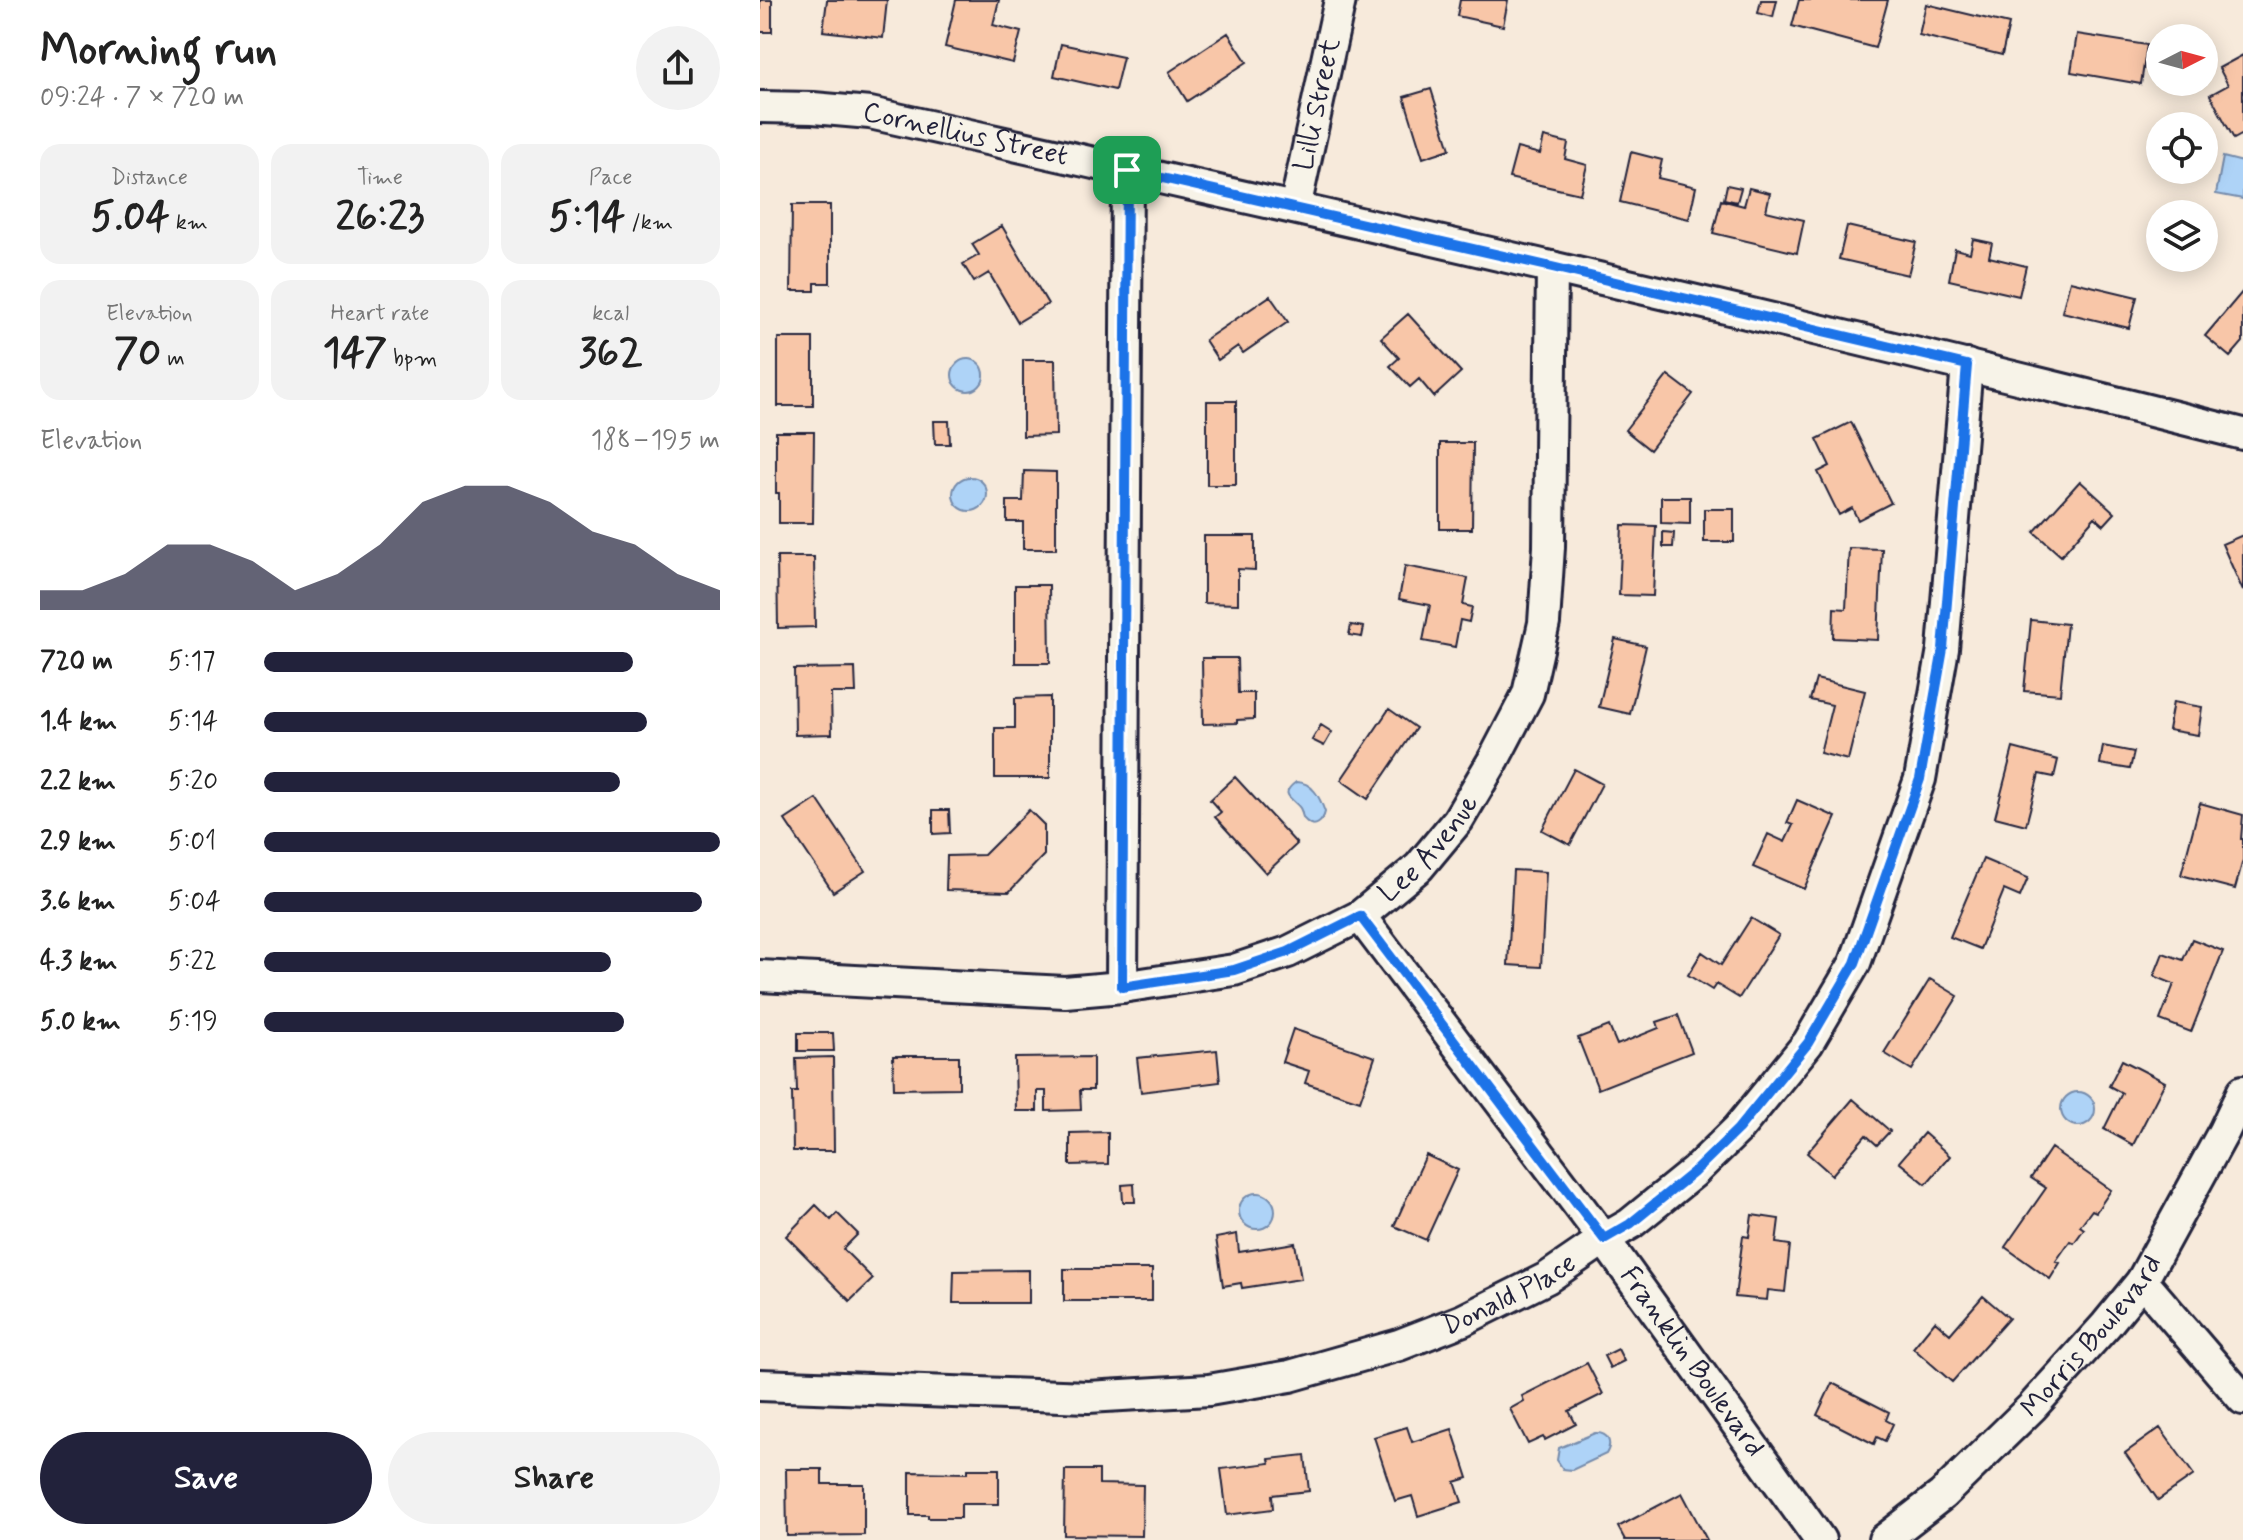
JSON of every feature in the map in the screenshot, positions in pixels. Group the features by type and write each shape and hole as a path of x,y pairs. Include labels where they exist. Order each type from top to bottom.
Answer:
{"street":[{"name":"Lilli Street","path":"1295,208 1340,0"},
{"name":"Cornellius Street","path":"760,107 870,113 1552,267 2243,434"},
{"path":"1122,987 1127,170"},
{"name":"Lee Avenue","path":"760,976 1065,992 1234,970 1288,952 1360,916 1419,867 1458,820 1528,694 1544,623 1549,547 1552,267"},
{"name":"Donald Place","path":"760,1385 1088,1397 1209,1390 1290,1376 1399,1345 1463,1320 1547,1278 1630,1224 1694,1172 1738,1129 1808,1043 1855,963 1920,779 1943,649 1967,365"},
{"name":"Franklin Boulevard","path":"1360,916 1604,1239 1820,1540"},
{"name":"Morris Boulevard","path":"1884,1540 1942,1495 2032,1407 2142,1281 2243,1091"},
{"path":"2142,1281 2243,1399"}],"water":[{"path":"2223,157 2243,162 2243,199 2216,194"},
{"path":"968,359 979,364 984,375 979,386 968,391 957,386 952,375 957,364"},
{"path":"970,477 982,482 987,494 982,506 970,511 958,506 953,494 958,482"},
{"path":"1296,782 1307,785 1318,796 1325,812 1318,823 1309,824 1289,796 1288,790"},
{"path":"2078,1092 2090,1097 2095,1109 2090,1121 2078,1126 2066,1121 2061,1109 2066,1097"},
{"path":"1257,1193 1270,1198 1275,1211 1270,1224 1257,1229 1244,1224 1239,1211 1244,1198"},
{"path":"1595,1433 1603,1434 1608,1439 1606,1454 1572,1470 1563,1469 1557,1460 1559,1448"}],"building":[{"path":"760,0 772,0 772,32 760,32"},
{"path":"827,0 887,0 883,38 823,31"},
{"path":"956,0 999,0 993,25 1021,32 1013,63 945,47"},
{"path":"1460,0 1508,0 1503,26 1457,16"},
{"path":"1761,0 1777,0 1773,17 1758,13"},
{"path":"1799,0 1888,0 1875,48 1792,26"},
{"path":"1926,4 2009,24 2002,55 1919,35"},
{"path":"1228,33 1247,62 1187,101 1169,72"},
{"path":"2077,34 2146,45 2141,84 2071,72"},
{"path":"1061,44 1123,57 1115,90 1054,76"},
{"path":"2243,55 2243,134 2234,139 2211,96 2218,96 2218,91 2228,85 2219,68"},
{"path":"1431,89 1450,149 1423,158 1404,97"},
{"path":"1544,137 1568,143 1565,159 1587,165 1580,194 1509,178 1517,148 1540,154"},
{"path":"1631,152 1662,160 1658,178 1696,187 1689,219 1620,202"},
{"path":"1727,185 1741,188 1737,202 1724,199"},
{"path":"1749,188 1770,193 1766,211 1804,220 1797,253 1713,233 1721,200 1744,206"},
{"path":"792,205 830,205 830,283 815,283 815,291 791,291"},
{"path":"1002,226 1048,304 1018,322 989,273 974,282 963,264 979,255 972,244"},
{"path":"1847,226 1916,242 1908,275 1839,259"},
{"path":"1973,239 1992,243 1989,257 2026,266 2019,296 1949,280 1955,249 1970,253"},
{"path":"2070,281 2137,297 2129,328 2062,312"},
{"path":"2243,291 2243,342 2230,357 2205,336"},
{"path":"1270,296 1288,322 1243,353 1238,346 1218,360 1205,340"},
{"path":"1408,314 1461,372 1434,397 1419,379 1410,387 1390,366 1399,358 1381,338"},
{"path":"778,338 813,338 813,406 778,406"},
{"path":"1023,360 1055,360 1056,435 1023,436"},
{"path":"1668,375 1693,394 1650,450 1625,430"},
{"path":"1207,401 1236,401 1236,485 1207,485"},
{"path":"934,421 949,421 950,444 935,444"},
{"path":"1851,422 1891,503 1858,520 1852,508 1839,515 1818,472 1830,466 1817,439"},
{"path":"776,432 814,432 813,523 779,523"},
{"path":"1440,443 1473,443 1472,529 1440,529"},
{"path":"1024,471 1056,472 1056,549 1023,549 1023,522 1007,522 1007,501 1023,501"},
{"path":"2080,481 2115,513 2104,525 2095,517 2061,556 2034,532"},
{"path":"1661,497 1690,497 1690,524 1661,523"},
{"path":"1704,509 1734,509 1734,542 1704,542"},
{"path":"1622,525 1656,526 1653,596 1619,595"},
{"path":"1663,532 1674,533 1673,547 1663,547"},
{"path":"2243,535 2243,591 2222,544"},
{"path":"1204,536 1255,536 1255,570 1238,569 1238,604 1204,603"},
{"path":"1849,548 1882,549 1878,640 1833,638 1834,608 1846,609"},
{"path":"777,557 814,557 815,627 778,628"},
{"path":"1405,566 1468,578 1463,605 1472,607 1469,622 1460,620 1455,647 1423,641 1430,605 1399,599"},
{"path":"1015,585 1049,585 1050,663 1015,663"},
{"path":"2031,620 2067,624 2060,694 2024,691"},
{"path":"1351,625 1364,627 1362,637 1349,635"},
{"path":"1615,639 1646,646 1630,714 1599,707"},
{"path":"1202,658 1237,658 1238,693 1254,693 1254,719 1203,724"},
{"path":"855,668 856,693 831,693 832,734 795,735 794,669"},
{"path":"1816,679 1865,691 1848,760 1820,753 1832,705 1810,700"},
{"path":"1050,697 1050,778 995,778 995,728 1015,728 1015,698"},
{"path":"2173,702 2202,707 2198,735 2168,730"},
{"path":"1389,709 1416,728 1368,799 1341,780"},
{"path":"1321,725 1332,732 1324,746 1312,740"},
{"path":"2103,746 2134,752 2130,769 2100,764"},
{"path":"2013,748 2058,760 2054,777 2039,774 2026,825 1995,817"},
{"path":"1574,769 1602,784 1570,845 1542,830"},
{"path":"1235,777 1297,844 1266,873 1215,817 1221,812 1210,800"},
{"path":"817,799 865,871 833,892 785,820"},
{"path":"1797,800 1836,817 1804,889 1753,867 1768,834 1785,842 1793,825 1787,823"},
{"path":"2200,803 2243,815 2243,860 2235,889 2181,875"},
{"path":"933,810 949,810 950,833 933,834"},
{"path":"1029,810 1044,825 1044,855 1009,892 946,890 947,856 984,855"},
{"path":"1983,859 2028,878 2020,897 2004,890 1980,949 1950,937"},
{"path":"1513,870 1546,872 1541,967 1508,965"},
{"path":"1751,918 1779,935 1739,998 1716,984 1712,990 1688,975 1702,952 1721,965"},
{"path":"2192,939 2223,951 2191,1032 2160,1020 2174,984 2154,976 2163,953 2183,960"},
{"path":"1930,979 1958,996 1912,1070 1884,1053"},
{"path":"1678,1015 1692,1052 1598,1089 1578,1038 1609,1026 1617,1045 1659,1028 1657,1022"},
{"path":"1293,1029 1375,1057 1360,1101 1305,1083 1309,1071 1282,1062"},
{"path":"798,1033 833,1033 834,1051 798,1051"},
{"path":"1217,1050 1220,1082 1141,1092 1137,1058"},
{"path":"893,1056 959,1056 959,1088 894,1089"},
{"path":"833,1057 834,1151 793,1151 792,1092 797,1092 796,1058"},
{"path":"1093,1057 1093,1090 1080,1090 1081,1110 1046,1111 1046,1091 1037,1091 1037,1111 1016,1111 1015,1058"},
{"path":"2122,1060 2165,1082 2133,1145 2104,1129 2122,1093 2109,1086"},
{"path":"1853,1099 1890,1131 1877,1145 1866,1135 1832,1175 1807,1153"},
{"path":"1108,1132 1108,1164 1070,1165 1070,1133"},
{"path":"1924,1133 1950,1156 1926,1184 1899,1162"},
{"path":"2051,1148 2111,1190 2096,1212 2092,1210 2080,1226 2084,1229 2074,1243 2070,1241 2056,1261 2060,1263 2050,1279 2005,1247 2046,1188 2031,1178"},
{"path":"1426,1155 1458,1170 1426,1240 1394,1226"},
{"path":"1134,1184 1135,1202 1123,1202 1122,1185"},
{"path":"816,1205 831,1220 837,1213 858,1234 843,1249 873,1279 850,1301 786,1236"},
{"path":"1752,1215 1779,1219 1776,1243 1790,1245 1785,1292 1768,1290 1767,1300 1735,1297 1743,1236 1749,1237"},
{"path":"1237,1234 1239,1252 1295,1243 1301,1279 1242,1288 1241,1283 1223,1286 1216,1238"},
{"path":"1064,1269 1152,1269 1152,1301 1064,1301"},
{"path":"1029,1270 1029,1303 953,1303 954,1271"},
{"path":"1983,1296 2009,1318 1952,1382 1913,1348 1935,1321 1950,1334"},
{"path":"1618,1349 1624,1361 1610,1368 1604,1356"},
{"path":"1587,1363 1603,1394 1569,1411 1576,1424 1545,1440 1543,1437 1528,1444 1510,1409 1524,1401 1522,1396"},
{"path":"1832,1383 1889,1412 1886,1420 1893,1424 1885,1441 1877,1437 1874,1444 1817,1415"},
{"path":"1407,1427 1412,1442 1452,1429 1468,1478 1455,1482 1462,1502 1418,1516 1412,1496 1395,1501 1374,1437"},
{"path":"2160,1428 2194,1475 2158,1500 2125,1453"},
{"path":"1305,1455 1309,1491 1272,1495 1273,1509 1227,1515 1221,1469"},
{"path":"786,1469 822,1469 822,1484 864,1484 864,1535 787,1536"},
{"path":"968,1469 999,1469 999,1504 961,1504 961,1518 910,1515 910,1472 968,1473"},
{"path":"1065,1470 1099,1470 1099,1484 1143,1485 1142,1536 1064,1535"},
{"path":"1682,1493 1707,1540 1625,1540 1618,1527"}],"route":[{"path":"1127,170 1967,365 1943,649 1920,779 1855,963 1808,1043 1738,1129 1694,1172 1630,1224 1604,1239 1360,916 1288,952 1234,970 1122,987 1127,170"}]}
